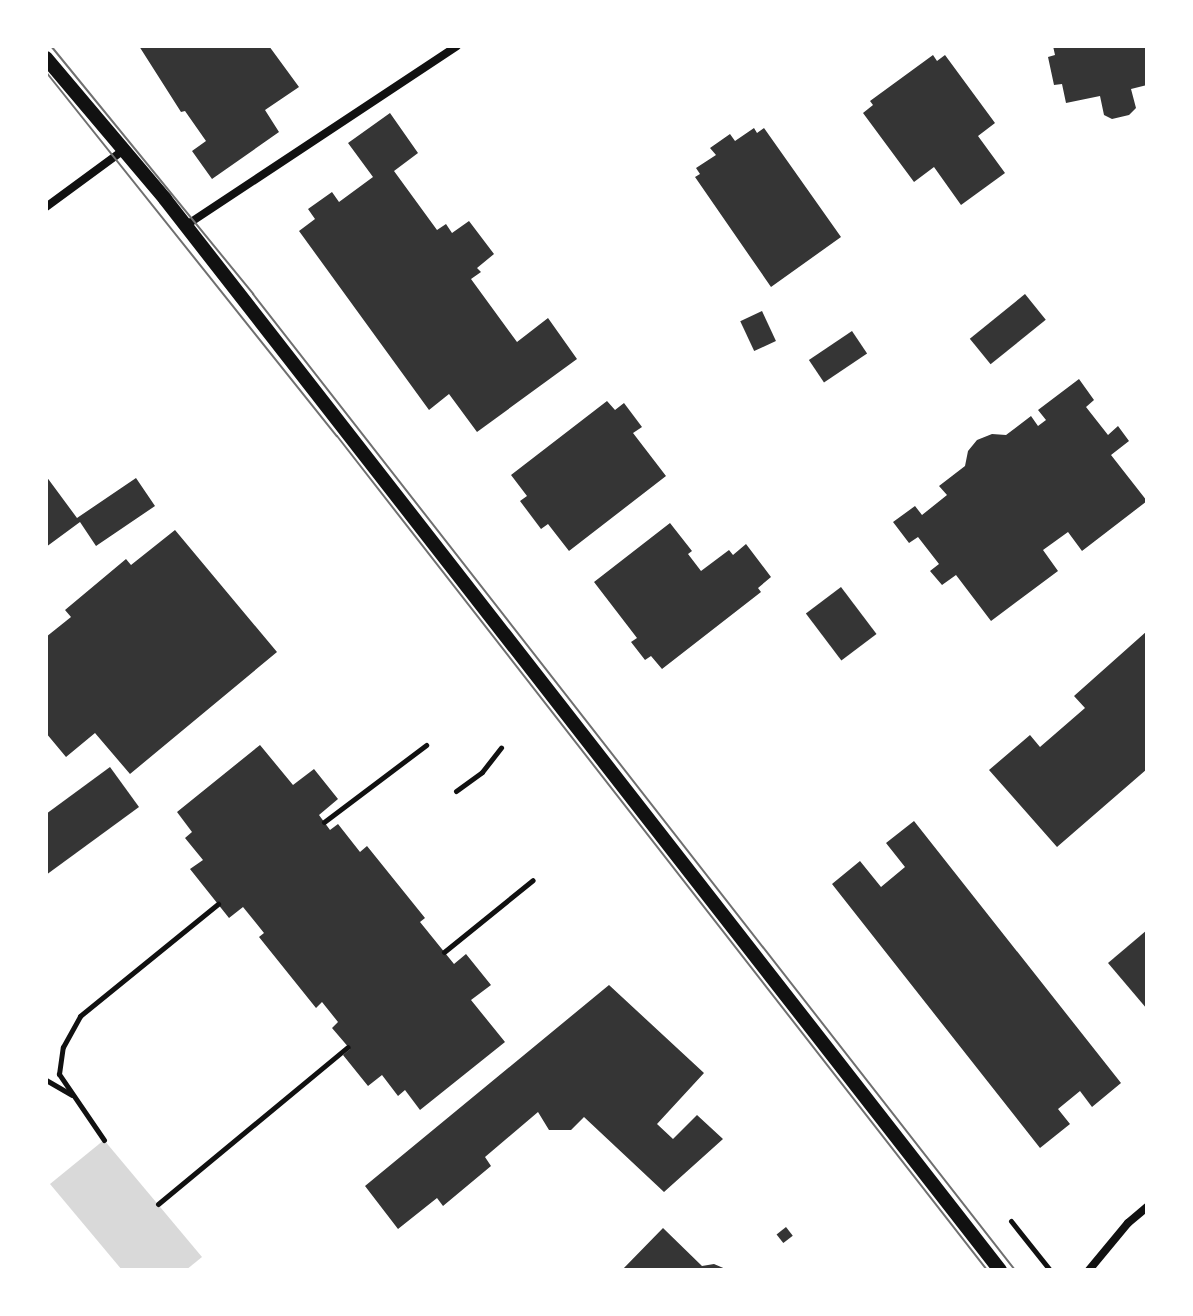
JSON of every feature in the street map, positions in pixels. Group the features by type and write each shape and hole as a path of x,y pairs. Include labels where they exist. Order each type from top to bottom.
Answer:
{"street":[{"path":"184,226 457,46"},
{"path":"46,58 125,149 1000,1270"},
{"path":"46,207 125,149"},
{"path":"1089,1270 1128,1223 1147,1207"}],"path":[{"path":"324,822 426,745"},
{"path":"456,791 482,772 501,748"},
{"path":"444,952 533,880"},
{"path":"104,1140 59,1074 63,1047 80,1016 218,904"},
{"path":"158,1204 348,1047"},
{"path":"46,1080 76,1097"},
{"path":"1011,1221 1050,1270"}],"shaded area":[{"path":"104,1140 202,1257 186,1270 122,1270 50,1184"}],"building":[{"path":"139,46 269,46 299,87 265,110 279,132 212,179 192,151 206,141 185,111 181,112"},
{"path":"1053,46 1147,46 1147,85 1131,89 1136,108 1129,115 1112,119 1104,115 1100,96 1066,103 1062,84 1054,85 1048,57 1055,55"},
{"path":"933,55 937,61 945,55 995,123 978,136 1005,173 961,205 934,167 914,182 863,113 873,105 870,101"},
{"path":"390,113 418,153 394,171 437,230 446,224 452,233 469,221 494,254 477,268 481,272 471,279 517,342 548,318 577,359 477,432 449,394 429,410 299,231 315,219 308,209 332,192 339,202 373,177 348,143"},
{"path":"754,128 757,133 764,128 841,237 771,287 695,177 700,174 696,168 716,155 710,148 730,134 735,141"},
{"path":"1025,294 1046,320 991,364 970,339"},
{"path":"762,311 776,341 754,351 740,321"},
{"path":"852,331 867,353 824,382 809,360"},
{"path":"1079,379 1094,400 1086,407 1108,435 1118,426 1129,441 1111,455 1147,501 1082,551 1068,532 1043,550 1058,571 991,621 956,575 942,585 930,571 939,564 918,537 909,543 893,522 915,506 922,515 947,495 939,486 965,466 968,451 977,440 992,434 1006,435 1031,416 1038,426 1046,420 1038,410"},
{"path":"607,401 615,410 624,403 642,427 633,433 666,476 569,551 548,524 541,529 520,501 527,496 511,475"},
{"path":"46,476 77,518 136,478 155,506 96,546 80,522 46,547"},
{"path":"670,523 692,551 688,554 701,571 729,550 733,555 746,544 771,577 758,588 761,592 662,669 651,656 645,660 631,642 637,638 594,582"},
{"path":"175,530 277,652 130,774 95,733 66,757 46,733 46,637 71,617 65,610 126,559 131,565"},
{"path":"841,587 877,634 841,661 806,613"},
{"path":"1147,631 1147,769 1057,847 989,770 1030,735 1040,747 1085,708 1074,696"},
{"path":"260,745 293,785 314,769 338,799 319,815 330,830 338,824 360,852 367,846 425,918 420,922 454,964 466,954 491,985 471,1000 505,1042 420,1110 405,1090 398,1096 382,1075 368,1086 343,1055 350,1049 332,1028 338,1022 322,1002 316,1008 259,937 264,933 243,907 229,918 190,869 203,860 185,838 192,832 177,812"},
{"path":"110,767 139,807 46,875 46,814"},
{"path":"914,821 1121,1083 1092,1107 1080,1091 1058,1109 1070,1124 1040,1148 832,884 860,861 881,887 905,867 886,843"},
{"path":"1147,930 1147,1009 1108,963"},
{"path":"609,985 704,1073 657,1124 673,1139 697,1115 723,1139 664,1192 584,1117 571,1130 549,1130 538,1112 485,1157 491,1166 443,1206 437,1198 398,1229 365,1186"},
{"path":"786,1227 793,1236 783,1243 777,1234"},
{"path":"663,1228 702,1266 714,1264 728,1270 622,1270"}],"tram line":[{"path":"51,46 253,294 1015,1270"},
{"path":"46,72 337,436 987,1270"}]}
